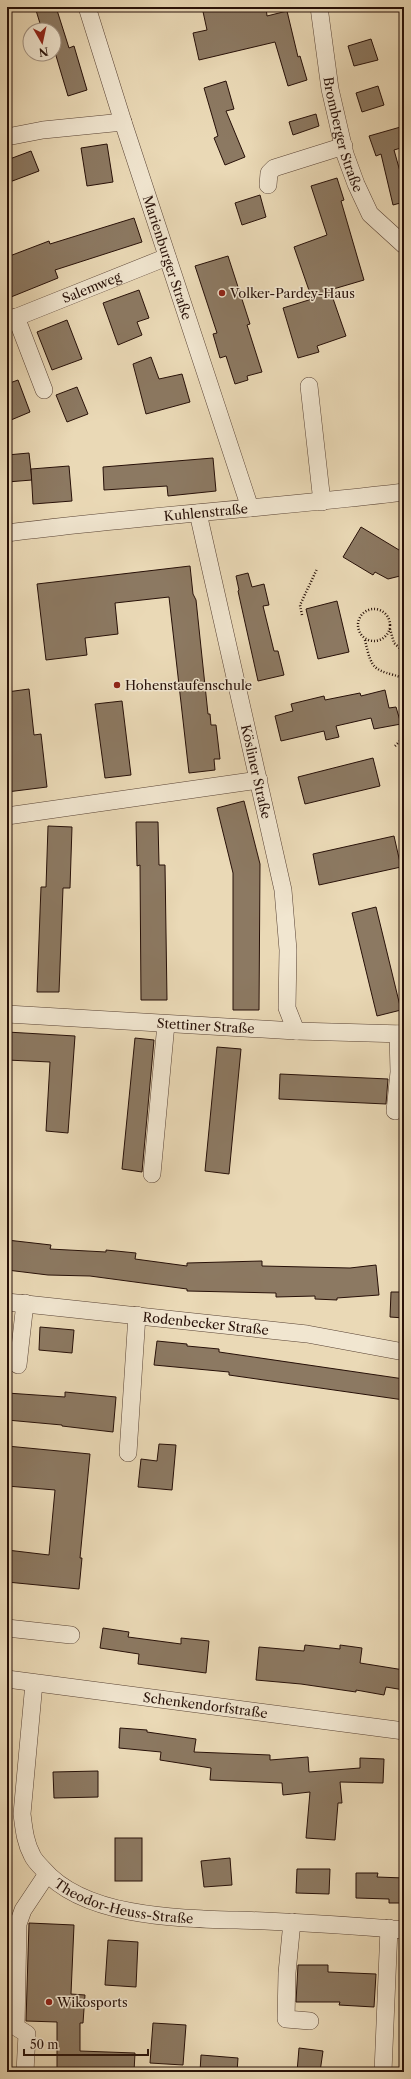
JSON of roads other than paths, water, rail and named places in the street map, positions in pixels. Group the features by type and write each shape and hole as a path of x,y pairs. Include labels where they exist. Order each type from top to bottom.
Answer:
{"street":[{"name":"Marienburger Straße","path":"87,7 123,122 250,508"},
{"name":"Bromberger Straße","path":"319,7 330,89 344,146 356,184 370,214 404,245"},
{"path":"7,137 44,130 123,122"},
{"path":"268,185 269,173 274,168 344,146"},
{"name":"Salemweg","path":"44,390 11,319 167,257"},
{"path":"310,386 322,502"},
{"name":"Kuhlenstraße","path":"7,533 98,521 322,502 404,492"},
{"name":"Kösliner Straße","path":"198,513 283,890 288,950 287,1008 296,1031"},
{"path":"7,816 259,780"},
{"name":"Stettiner Straße","path":"7,1014 296,1031 401,1034"},
{"path":"152,1174 166,1024"},
{"path":"395,1111 401,1034"},
{"name":"Rodenbecker Straße","path":"7,1302 307,1334 404,1352"},
{"path":"18,1365 25,1304"},
{"path":"128,1453 137,1315"},
{"path":"7,1628 71,1635"},
{"name":"Schenkendorfstraße","path":"7,1679 404,1732"},
{"name":"Theodor-Heuss-Straße","path":"34,1682 22,1814 24,1836 32,1857 51,1879 76,1894 117,1909 160,1917 292,1922 397,1929"},
{"path":"25,2072 26,2034 16,2027 18,1924 23,1910 47,1874"},
{"path":"292,1922 287,1973 286,2019 310,2021"},
{"path":"383,2072 397,1929"}],"place":[{"name":"Volker-Pardey-Haus","path":"222,293"},
{"name":"Hohenstaufenschule","path":"117,685"},
{"name":"Wikosports","path":"49,2002"}]}
